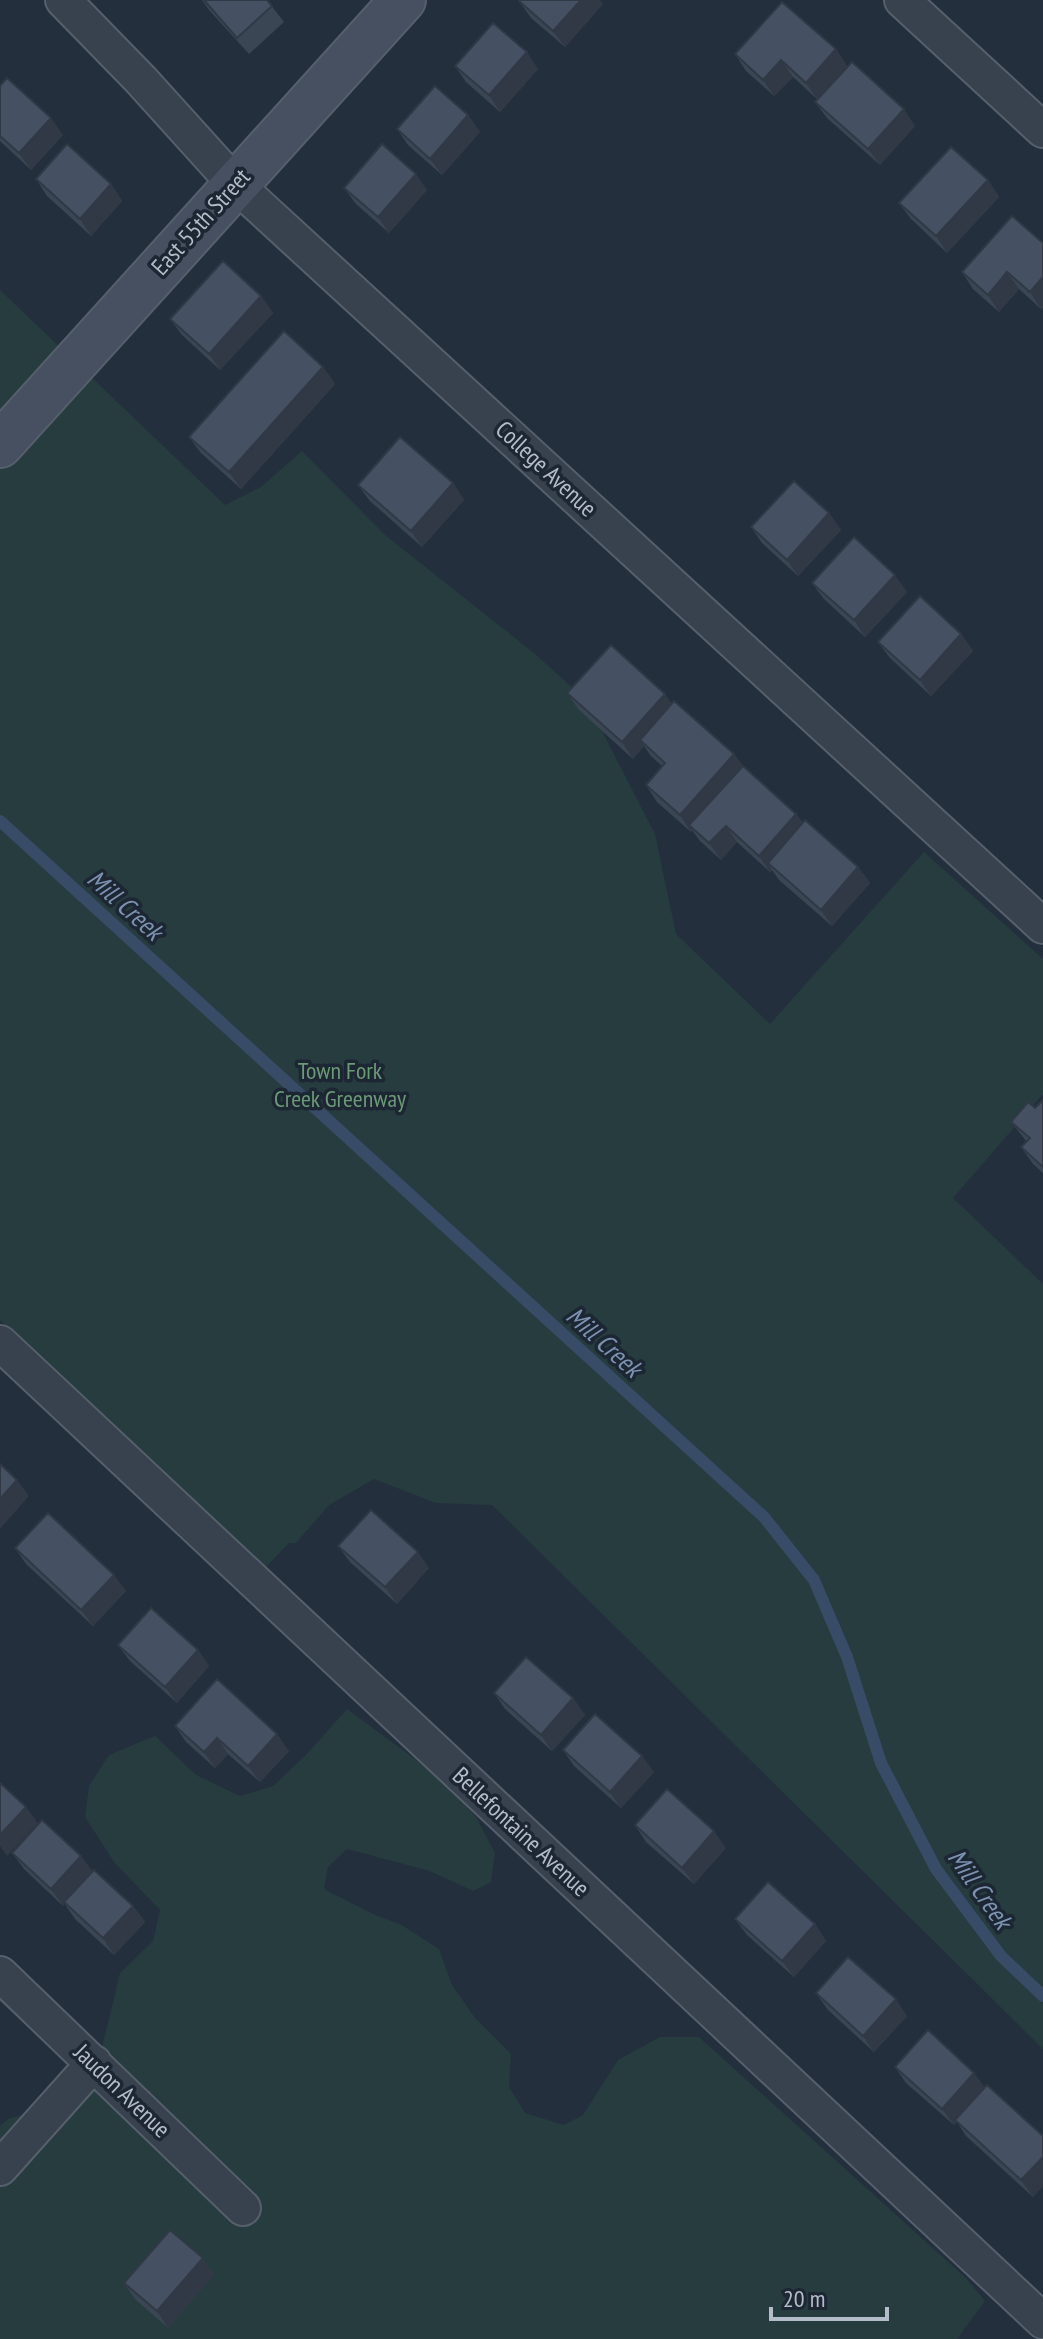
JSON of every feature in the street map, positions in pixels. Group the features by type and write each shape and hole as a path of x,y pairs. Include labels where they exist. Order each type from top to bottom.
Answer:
{"main road":[{"name":"East 55th Street","path":"0,445 403,0"}],"street":[{"name":"College Avenue","path":"63,0 235,184 1043,926"},
{"path":"902,0 1043,130"},
{"name":"Bellefontaine Avenue","path":"0,1343 1043,2321"},
{"name":"Jaudon Avenue","path":"0,1974 243,2208"},
{"path":"0,2168 94,2063"}],"green space":[{"name":"Town Fork Creek Greenway","path":"0,290 225,505 261,487 302,451 385,535 534,653 586,700 655,834 676,934 770,1024 924,852 1043,959 1043,1094 953,1198 1043,1284 1043,2049 492,1505 436,1503 374,1479 329,1505 296,1543 289,1543 266,1567 0,1320"},
{"path":"347,1709 442,1779 476,1817 495,1853 491,1882 473,1891 430,1871 347,1849 328,1867 324,1889 400,1924 439,1949 452,1985 475,2018 511,2054 509,2087 525,2113 564,2125 583,2115 618,2060 660,2037 699,2037 966,2278 985,2301 957,2339 0,2339 0,2126 8,2119 91,2093 120,1973 153,1941 160,1910 114,1862 85,1817 89,1786 109,1755 155,1736 196,1775 240,1796 273,1786"}],"building":[{"path":"204,0 267,0 272,6 237,38"},
{"path":"520,0 581,0 553,31"},
{"path":"782,2 836,49 806,83 781,60 763,80 735,54"},
{"path":"493,23 527,52 489,95 455,66"},
{"path":"852,62 904,109 868,149 815,102"},
{"path":"7,78 51,118 19,153 0,136 0,86"},
{"path":"435,86 468,115 430,159 397,129"},
{"path":"67,144 111,184 80,219 36,179"},
{"path":"382,144 416,174 378,217 344,188"},
{"path":"951,147 988,180 936,236 899,203"},
{"path":"1012,216 1043,243 1043,277 1030,292 1007,272 988,295 962,272"},
{"path":"223,261 261,296 209,354 170,319"},
{"path":"284,331 323,367 229,472 189,437"},
{"path":"400,437 453,483 411,531 358,485"},
{"path":"794,481 829,513 787,560 751,527"},
{"path":"854,537 895,575 854,620 812,583"},
{"path":"920,596 961,634 920,680 878,642"},
{"path":"611,645 665,694 622,742 567,693"},
{"path":"674,701 734,754 680,815 646,785 665,763 640,740"},
{"path":"743,766 796,814 759,856 726,826 709,843 689,825"},
{"path":"805,820 858,867 821,910 768,863"},
{"path":"1043,1100 1043,1167 1021,1147 1030,1138 1011,1122 1028,1102 1035,1108"},
{"path":"0,1464 17,1480 0,1499"},
{"path":"371,1510 418,1552 385,1587 338,1546"},
{"path":"48,1513 114,1575 81,1610 15,1548"},
{"path":"151,1608 198,1650 165,1687 118,1645"},
{"path":"526,1657 573,1698 541,1735 494,1693"},
{"path":"217,1679 277,1734 248,1766 217,1738 204,1752 175,1726"},
{"path":"595,1714 642,1756 610,1792 563,1750"},
{"path":"0,1783 26,1807 0,1835"},
{"path":"667,1789 714,1831 682,1868 635,1825"},
{"path":"42,1820 81,1856 51,1889 12,1853"},
{"path":"94,1870 133,1906 103,1938 64,1902"},
{"path":"768,1882 815,1924 782,1961 735,1919"},
{"path":"848,1957 896,1999 863,2036 816,1993"},
{"path":"928,2030 974,2073 942,2109 895,2067"},
{"path":"987,2085 1043,2136 1043,2157 1021,2180 955,2120"},
{"path":"170,2230 203,2258 157,2311 124,2283"}],"waterway":[{"name":"Mill Creek","path":"0,821 764,1517 814,1580 847,1657 881,1763 936,1869 1001,1956 1043,1996"}]}
